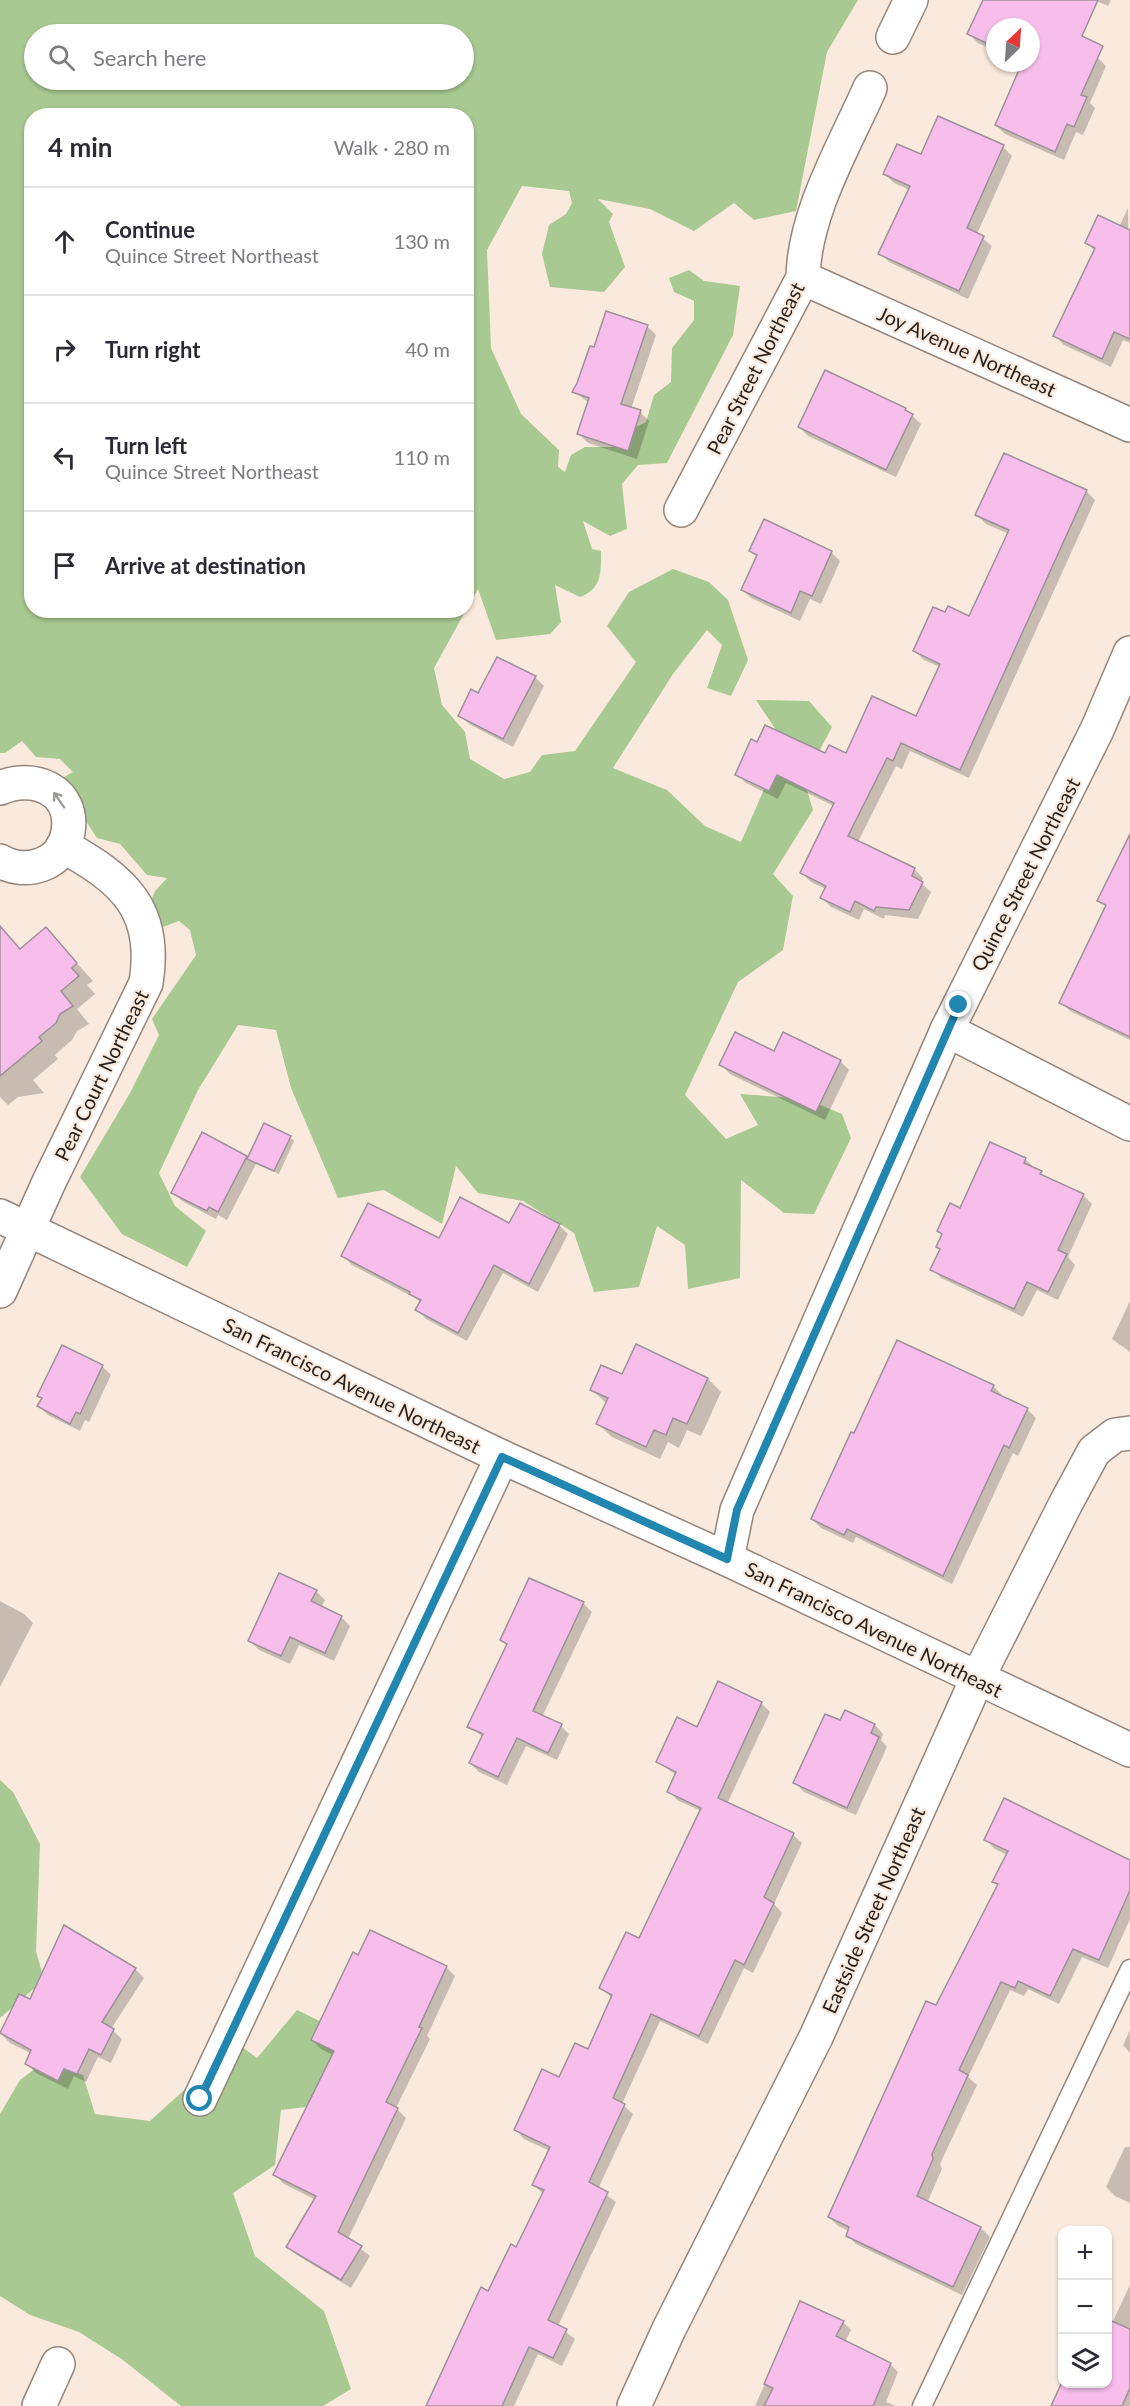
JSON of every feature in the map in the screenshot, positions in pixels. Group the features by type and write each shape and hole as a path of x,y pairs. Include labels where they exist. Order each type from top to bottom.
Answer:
{"street":[{"path":"893,37 911,0"},
{"name":"Pear Street Northeast","path":"681,510 803,278 803,252 810,224 870,88"},
{"name":"Joy Avenue Northeast","path":"803,278 1130,424"},
{"name":"Quince Street Northeast","path":"727,1559 737,1510 947,1030 1096,730 1130,653"},
{"path":"0,788 12,783 27,781 41,784 54,792 63,804 68,818 68,832 63,846 54,858 28,869 15,868 0,861"},
{"name":"Pear Court Northeast","path":"14,1223 146,983 150,960 148,933 137,905 119,882 96,864 63,846"},
{"path":"947,1030 1130,1124"},
{"path":"0,1291 14,1223"},
{"name":"San Francisco Avenue Northeast","path":"14,1223 502,1457 727,1559 1130,1750"},
{"name":"Eastside Street Northeast","path":"634,2406 669,2329 816,2037 977,1679 1094,1451 1115,1435 1130,1433"},
{"path":"200,2099 502,1457"},
{"path":"39,2406 58,2364"}],"lane":[{"path":"922,2406 1130,1969"}],"green space":[{"path":"0,0 858,0 827,52 796,211 754,220 734,203 694,231 650,209 598,199 613,214 609,222 625,267 604,292 550,287 542,254 549,225 566,214 572,203 569,191 522,186 487,250 491,348 521,414 559,450 558,467 565,472 571,455 585,447 623,447 632,429 646,422 654,395 671,382 672,348 694,320 694,301 674,292 669,278 689,270 704,281 740,286 733,335 667,463 638,465 622,484 627,529 610,536 583,521 592,549 601,551 599,579 593,590 580,597 555,585 561,622 550,634 496,640 478,589 474,597 474,108 24,108 24,618 462,618 434,668 442,705 465,732 470,759 504,779 530,772 542,755 575,751 636,662 607,626 629,592 673,569 709,582 728,600 748,660 731,696 707,688 722,645 707,630 673,674 613,768 667,790 705,826 741,842 769,778 786,772 782,739 756,700 809,701 832,727 804,780 813,810 773,874 793,896 783,950 738,982 685,1095 726,1139 758,1125 740,1094 806,1099 842,1114 851,1138 814,1214 784,1213 741,1180 740,1278 688,1289 685,1245 657,1226 639,1287 594,1292 574,1233 523,1201 478,1193 456,1166 442,1224 384,1190 338,1198 291,1088 276,1030 238,1025 198,1090 159,1173 175,1206 206,1231 187,1267 122,1234 80,1177 130,1093 159,1035 152,1019 196,955 190,930 179,921 163,927 155,919 149,906 155,891 167,878 147,875 120,844 97,838 59,780 73,772 60,759 36,757 22,741 5,753 0,753"},
{"path":"0,1780 13,1792 40,1844 36,1951 44,1980 0,2018"},
{"path":"297,2010 359,2040 348,2102 281,2110 275,2165 233,2193 255,2256 324,2311 351,2389 323,2406 181,2406 123,2360 79,2332 30,2315 0,2296 0,2114 20,2080 44,2062 83,2075 95,2114 150,2121 194,2081 200,2056 237,2043 257,2058"}],"building":[{"path":"983,0 1098,0 1082,36 1103,46 1081,95 1087,97 1074,127 1067,124 1055,152 995,125 1018,72 1040,72 1040,18 986,18 986,43 967,34"},
{"path":"938,116 1004,145 967,228 984,236 959,291 878,254 910,186 883,174 897,144 921,154"},
{"path":"1098,215 1130,230 1130,339 1114,332 1102,359 1053,336 1095,248 1085,243"},
{"path":"606,311 648,325 621,404 641,410 628,451 577,434 589,398 572,392 590,346 594,347"},
{"path":"825,370 906,408 905,410 913,414 886,470 798,427"},
{"path":"1004,453 1087,490 960,770 901,743 893,761 887,758 848,836 915,868 912,876 923,882 909,910 876,907 874,911 855,901 850,912 820,898 826,886 800,873 834,803 777,775 769,791 735,775 751,739 757,742 765,725 825,753 829,745 846,753 872,696 916,716 940,664 913,651 933,607 945,612 948,606 969,616 1009,530 975,515"},
{"path":"764,519 832,551 812,596 800,591 791,613 741,590 757,555 749,551"},
{"path":"497,657 536,676 503,739 458,716 471,689 478,693"},
{"path":"1130,834 1130,1037 1059,1003 1106,905 1097,901"},
{"path":"0,926 20,949 46,927 77,963 72,968 79,976 61,991 73,1006 60,1014 56,1023 39,1037 42,1041 0,1076"},
{"path":"735,1032 774,1051 783,1032 841,1060 816,1112 719,1065"},
{"path":"264,1123 291,1136 274,1171 247,1159"},
{"path":"202,1132 247,1156 218,1212 209,1207 207,1211 171,1193"},
{"path":"990,1142 1026,1158 1024,1163 1042,1171 1040,1174 1084,1194 1058,1250 1067,1254 1048,1292 1027,1282 1014,1309 930,1270 940,1249 936,1247 942,1234 937,1231 950,1203 960,1208"},
{"path":"460,1197 509,1223 520,1203 560,1224 529,1284 494,1265 458,1333 415,1310 421,1300 409,1294 410,1292 341,1256 368,1203 439,1238"},
{"path":"897,1340 994,1385 991,1391 1028,1408 1009,1448 1004,1445 943,1576 847,1529 844,1535 811,1519"},
{"path":"636,1344 708,1378 687,1424 673,1418 666,1435 654,1430 646,1447 596,1424 608,1398 590,1390 601,1365 622,1374"},
{"path":"62,1345 103,1365 80,1414 76,1412 70,1424 37,1406 42,1398 37,1396"},
{"path":"279,1573 317,1590 311,1601 342,1616 325,1653 290,1637 281,1656 248,1641"},
{"path":"529,1578 584,1602 533,1711 562,1724 548,1753 517,1738 498,1777 469,1763 483,1734 467,1727 507,1644 500,1640"},
{"path":"718,1681 762,1702 718,1798 794,1833 764,1897 774,1903 744,1965 735,1960 699,2036 651,2014 613,2098 625,2104 589,2182 608,2192 548,2320 567,2329 553,2358 529,2347 502,2406 426,2406 481,2287 488,2291 511,2244 516,2247 544,2190 532,2185 550,2147 514,2130 542,2069 559,2077 575,2043 588,2049 612,1995 599,1988 626,1932 639,1938 701,1808 667,1792 676,1772 656,1762 677,1717 697,1727"},
{"path":"845,1710 875,1724 871,1733 879,1737 847,1808 793,1783 825,1714 840,1720"},
{"path":"1004,1798 1130,1860 1130,1890 1099,1960 1073,1949 1050,1996 1018,1981 1015,1988 1001,1982 959,2070 968,2075 932,2154 933,2159 917,2196 981,2227 953,2287 846,2236 849,2227 828,2217 926,2001 936,2005 998,1884 992,1882 1008,1851 984,1840"},
{"path":"64,1925 136,1968 102,2022 114,2029 101,2055 89,2049 77,2074 64,2069 58,2081 25,2064 31,2050 0,2033 19,1994 30,1999"},
{"path":"370,1930 447,1966 419,2027 422,2028 386,2102 398,2108 338,2232 362,2246 341,2280 286,2247 316,2196 273,2175 334,2051 311,2040 353,1952 358,1955"},
{"path":"800,2301 844,2321 836,2336 891,2363 873,2406 764,2406 773,2388 764,2384"},
{"path":"1112,2321 1130,2329 1130,2388 1122,2406 1051,2406 1059,2388 1112,2388"}],"route":[{"path":"200,2099 502,1457 727,1559 734,1517 959,1005"}]}
